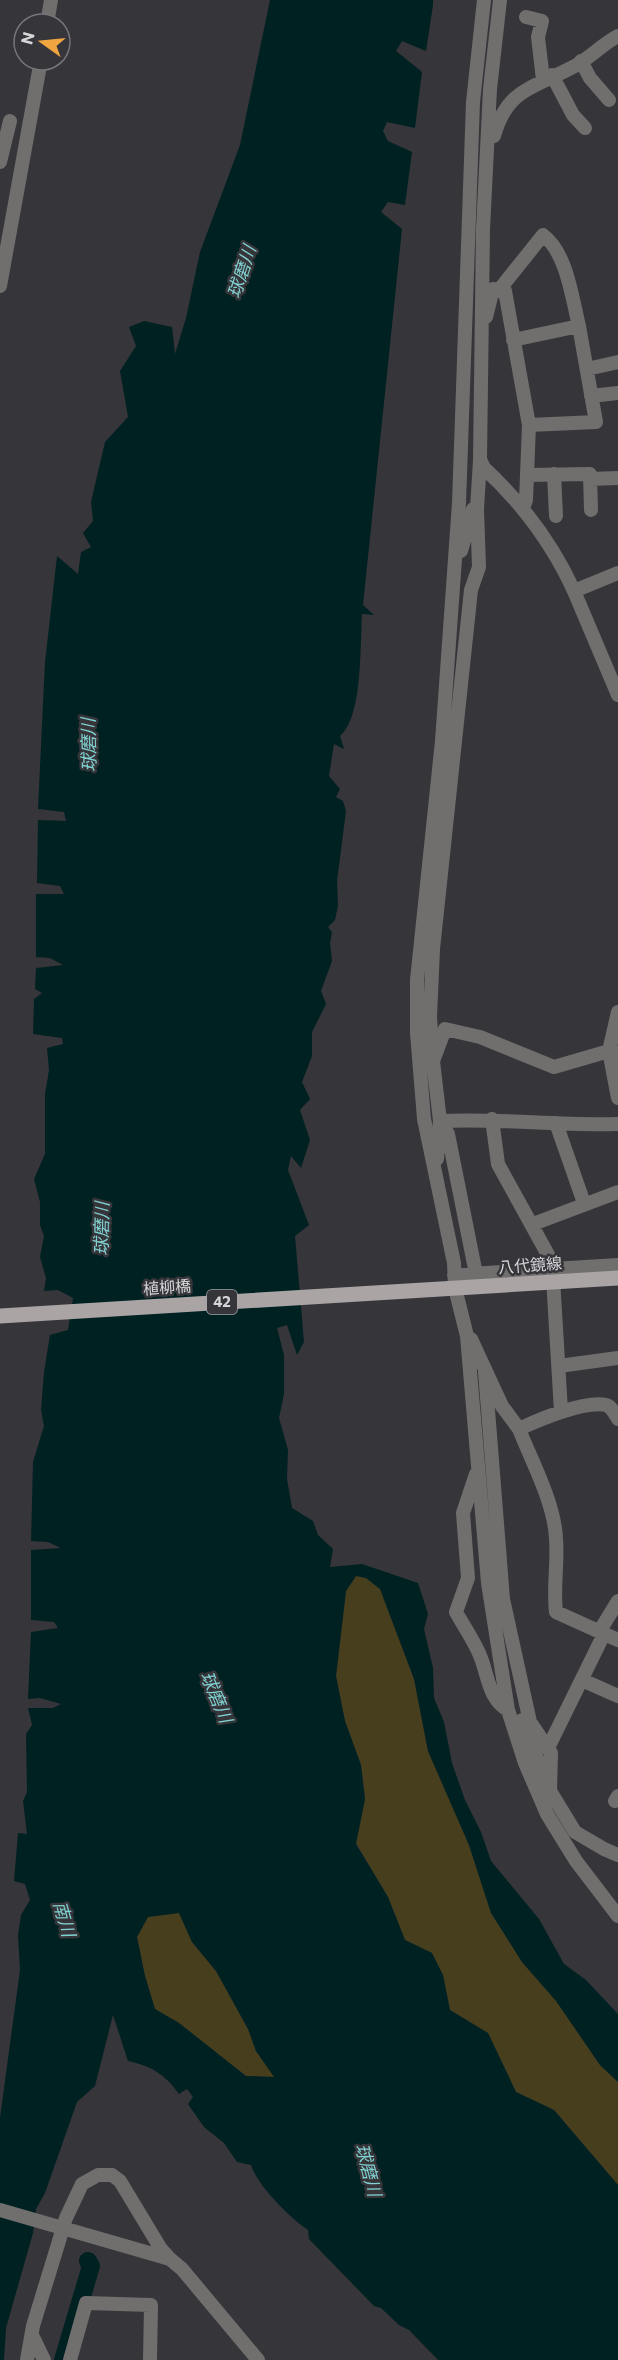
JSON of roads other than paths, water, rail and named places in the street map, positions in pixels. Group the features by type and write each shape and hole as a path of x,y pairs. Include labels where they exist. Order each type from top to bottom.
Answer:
{"main road":[{"name":"八代鏡線","path":"459,1282 618,1278"},
{"name":"植柳橋","path":"0,1316 459,1282"}],"street":[{"path":"484,0 473,102 466,401 442,741 417,980 417,1033 424,1119 459,1282 467,1336 488,1583 505,1687 550,1791 575,1832 603,1849 618,1854"},
{"path":"436,1174 440,1121 430,1017 433,949 471,591 479,567 477,493 480,460 482,252 490,89 500,0"},
{"path":"526,17 542,21 538,37 548,77 573,115 585,128"},
{"path":"469,208 477,206 499,118 509,104 522,90 581,62 618,36"},
{"path":"581,62 590,78 609,100"},
{"path":"0,286 39,72"},
{"path":"0,162 5,120 30,126"},
{"path":"499,290 543,235 552,242 563,266 579,326 596,422 529,425"},
{"path":"523,508 528,475 529,425 505,291 493,289 466,401 477,451 484,468 523,508 556,554 618,695"},
{"path":"513,340 579,326"},
{"path":"587,369 618,362"},
{"path":"591,396 618,393"},
{"path":"554,474 556,516"},
{"path":"528,475 590,474 591,510"},
{"path":"590,479 618,478"},
{"path":"455,564 462,549 477,493"},
{"path":"574,591 618,573"},
{"path":"618,1012 613,1052 618,1098"},
{"path":"433,1061 445,1029 480,1037 554,1068 613,1052"},
{"path":"440,1121 492,1119 618,1124"},
{"path":"492,1119 498,1164 552,1262 561,1411"},
{"path":"440,1121 448,1134 459,1282"},
{"path":"556,1123 584,1203"},
{"path":"533,1224 618,1192"},
{"path":"459,1282 552,1269 618,1265"},
{"path":"467,1336 473,1341 502,1406 519,1429 546,1499 556,1538 553,1587 556,1612 618,1640"},
{"path":"559,1366 618,1358"},
{"path":"485,1372 503,1599 530,1722"},
{"path":"519,1429 561,1411 605,1405 612,1408 618,1419"},
{"path":"478,1467 463,1513 468,1578 456,1612 481,1658 487,1681 501,1706 513,1709 530,1722 551,1753 550,1791"},
{"path":"548,1748 618,1601"},
{"path":"582,1680 618,1696"},
{"path":"513,1709 525,1763 546,1814 576,1862 618,1916"},
{"path":"27,2360 58,2229 82,2184 98,2175 112,2175 120,2181 161,2250 182,2268 258,2360"},
{"path":"0,2210 58,2229 170,2259"},
{"path":"70,2360 86,2303 151,2305 150,2360"},
{"path":"32,2336 44,2360"}],"water":[{"path":"270,0 433,0 426,51 402,41 396,51 422,72 415,128 387,122 383,131 388,141 412,152 405,205 388,202 381,212 402,229 363,605 374,615 362,614 357,697 347,727 340,736 344,749 334,744 329,776 340,789 336,797 343,801 346,811 337,881 338,906 335,920 328,927 332,932 330,943 332,961 321,991 326,1004 312,1032 312,1056 302,1082 310,1099 300,1110 310,1140 301,1168 291,1156 288,1170 309,1225 295,1236 304,1342 297,1355 287,1325 277,1328 284,1355 284,1394 279,1418 288,1450 287,1479 292,1508 313,1521 318,1535 333,1549 330,1567 362,1564 418,1583 428,1614 424,1629 433,1668 434,1698 444,1722 452,1763 491,1861 539,1919 564,1964 586,1980 618,2014 618,2082 600,2065 556,2001 522,1962 491,1913 469,1845 428,1751 414,1679 380,1589 366,1578 356,1576 346,1591 336,1676 345,1721 361,1765 365,1799 356,1844 388,1897 405,1940 432,1953 443,1975 450,2010 488,2033 516,2092 554,2110 618,2185 618,2360 438,2360 409,2330 399,2325 381,2308 374,2306 309,2239 308,2230 275,2201 254,2173 251,2165 237,2162 224,2143 204,2127 188,2104 193,2097 187,2089 179,2094 157,2072 144,2065 128,2061 113,2015 95,2086 77,2102 45,2193 36,2209 33,2233 6,2328 4,2360 0,2360 0,2118 20,1970 18,1935 21,1915 30,1900 25,1884 14,1881 18,1833 27,1834 23,1801 27,1792 26,1734 32,1725 28,1708 53,1708 61,1704 40,1698 28,1699 31,1632 58,1628 54,1622 31,1620 31,1550 61,1548 48,1542 31,1541 33,1462 44,1426 41,1410 50,1335 68,1330 73,1298 58,1290 44,1291 46,1278 40,1257 44,1236 40,1225 40,1202 34,1179 45,1154 45,1094 49,1070 47,1048 63,1044 62,1038 33,1034 34,999 42,993 35,989 36,968 63,965 50,958 36,957 36,894 64,894 60,886 37,883 38,820 66,821 64,812 38,809 45,662 57,556 78,574 81,552 91,547 83,533 93,521 91,502 105,442 128,417 120,371 136,346 129,327 144,321 172,327 175,354 186,318 200,252 240,145","holes":["179,1913 192,1942 216,1971 248,2029 256,2051 274,2077 246,2076 179,2023 155,2009 137,1937 148,1917"]}],"waterway":[{"path":"63,2360 91,2266 88,2261"}],"water label":[{"name":"球磨川","path":"242,272"},
{"name":"球磨川","path":"89,745"},
{"name":"球磨川","path":"102,1229"},
{"name":"球磨川","path":"216,1697"},
{"name":"南川","path":"64,1919"},
{"name":"球磨川","path":"368,2170"}]}
